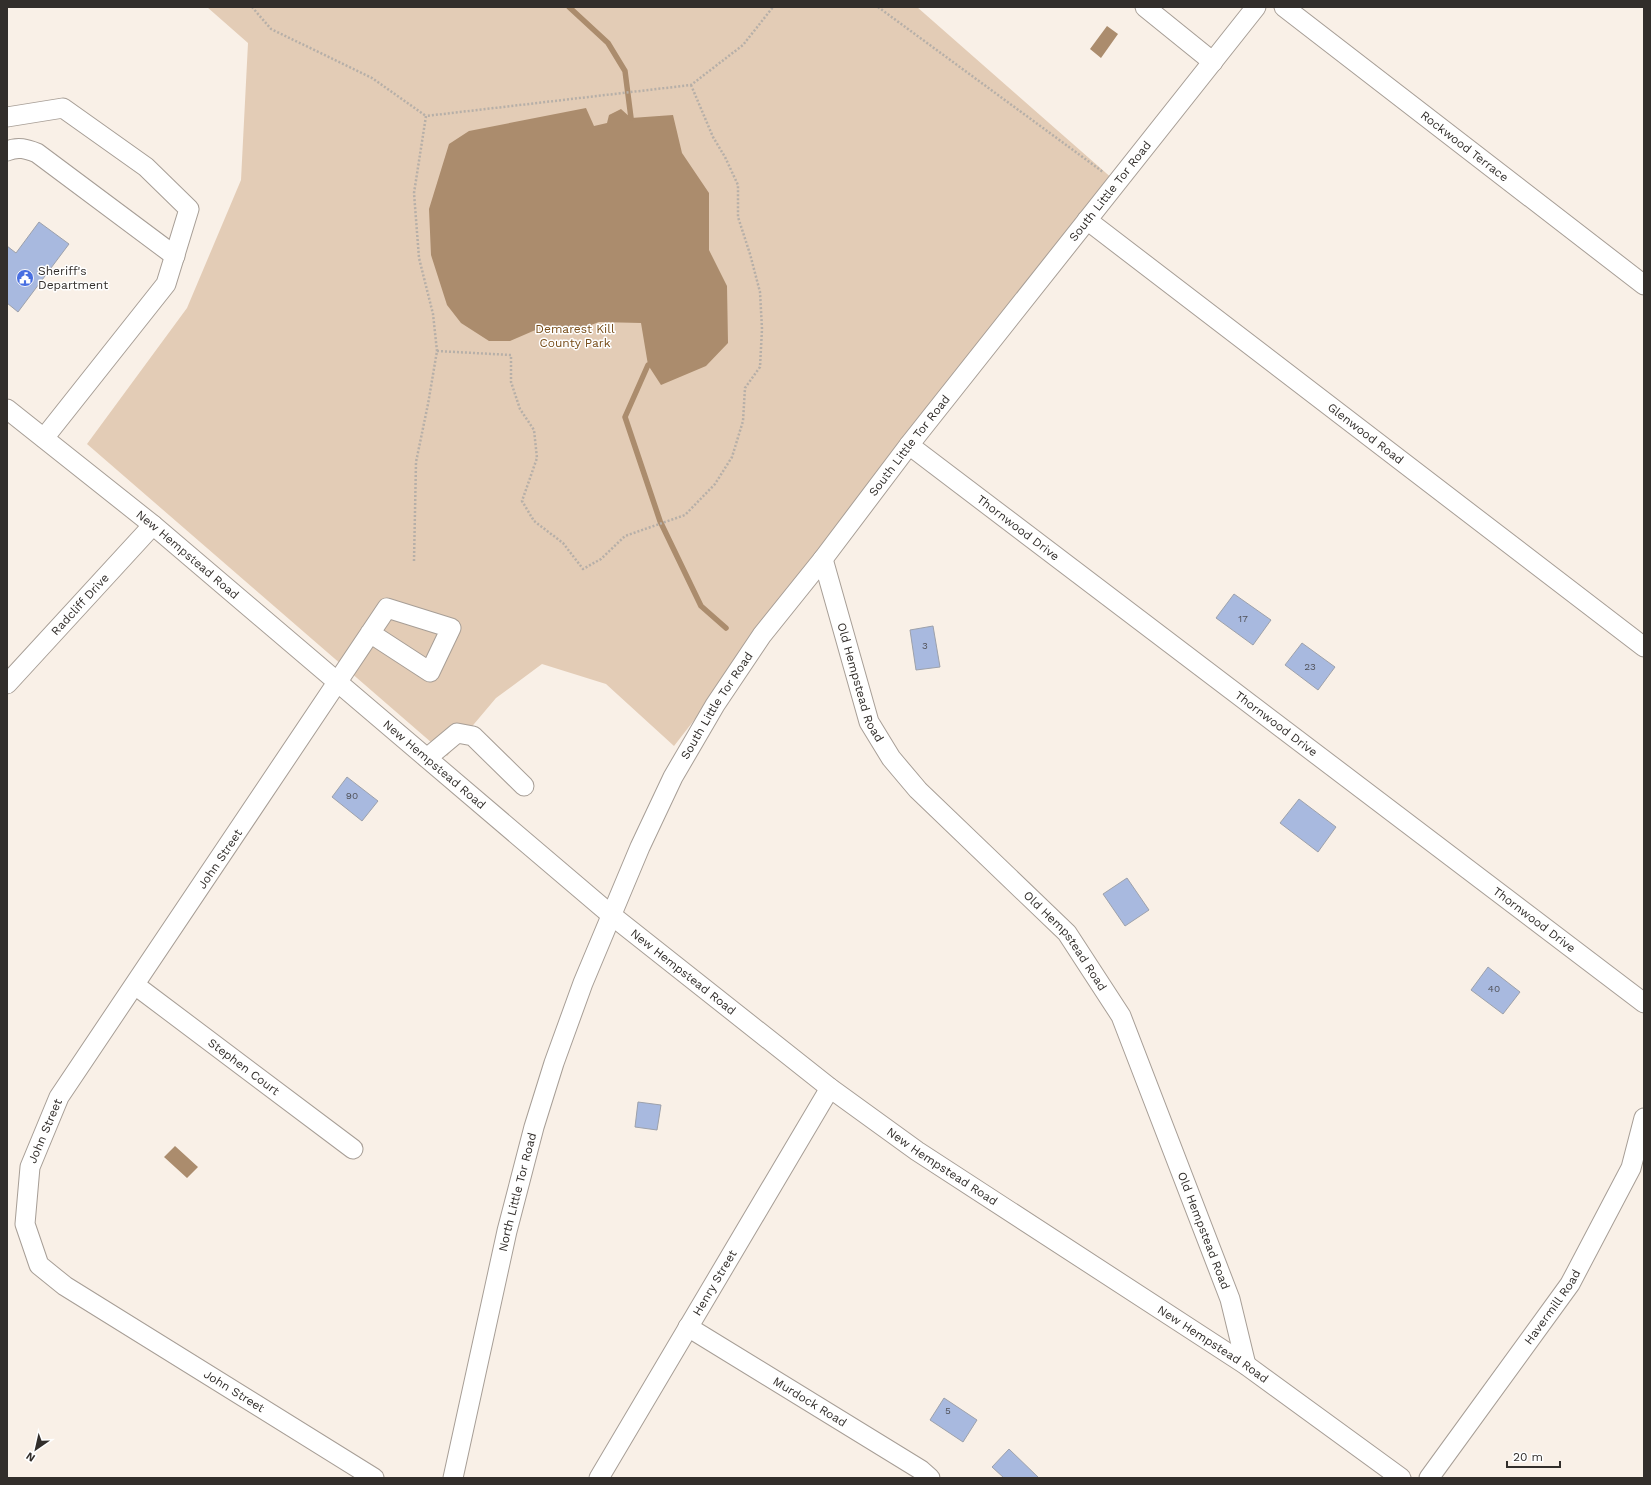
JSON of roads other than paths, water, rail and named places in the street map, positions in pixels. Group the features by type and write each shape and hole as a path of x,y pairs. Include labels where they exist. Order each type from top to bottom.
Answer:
{"street":[{"path":"1145,7 1213,62"},
{"name":"South Little Tor Road","path":"610,914 673,777 715,705 762,635 823,559 909,445 1256,7"},
{"name":"Rockwood Terrace","path":"1284,7 1644,285"},
{"path":"7,117 63,108 146,167 189,209 166,284 44,438"},
{"path":"7,151 12,149 25,149 37,154 175,256"},
{"name":"Glenwood Road","path":"1087,220 1644,647"},
{"name":"New Hempstead Road","path":"7,409 153,525 610,914 830,1088 917,1151 1246,1365 1393,1476"},
{"name":"Thornwood Drive","path":"909,445 1644,1003"},
{"name":"Radcliff Drive","path":"7,684 153,525"},
{"name":"Old Hempstead Road","path":"823,559 869,722 891,758 918,790 1066,934 1121,1016 1230,1299 1246,1365"},
{"name":"John Street","path":"370,633 59,1097 30,1167 26,1224 39,1265 65,1286 374,1478"},
{"path":"427,758 457,733 473,736 524,786"},
{"name":"North Little Tor Road","path":"453,1478 507,1231 534,1127 554,1063 610,914"},
{"name":"Stephen Court","path":"135,985 353,1149"},
{"name":"Henry Street","path":"599,1478 830,1088"},
{"name":"Havermill Road","path":"1429,1478 1570,1284 1631,1168 1644,1118"},
{"name":"Murdock Road","path":"688,1327 921,1470 930,1478"}],"waterway":[{"path":"569,7 608,43 625,71 631,118"},
{"path":"648,365 625,417 660,521 701,606 726,628"}],"place":[{"name":"Sheriff's Department","path":"25,278"}],"park label":[{"name":"Demarest Kill County Park","path":"575,336"}]}
